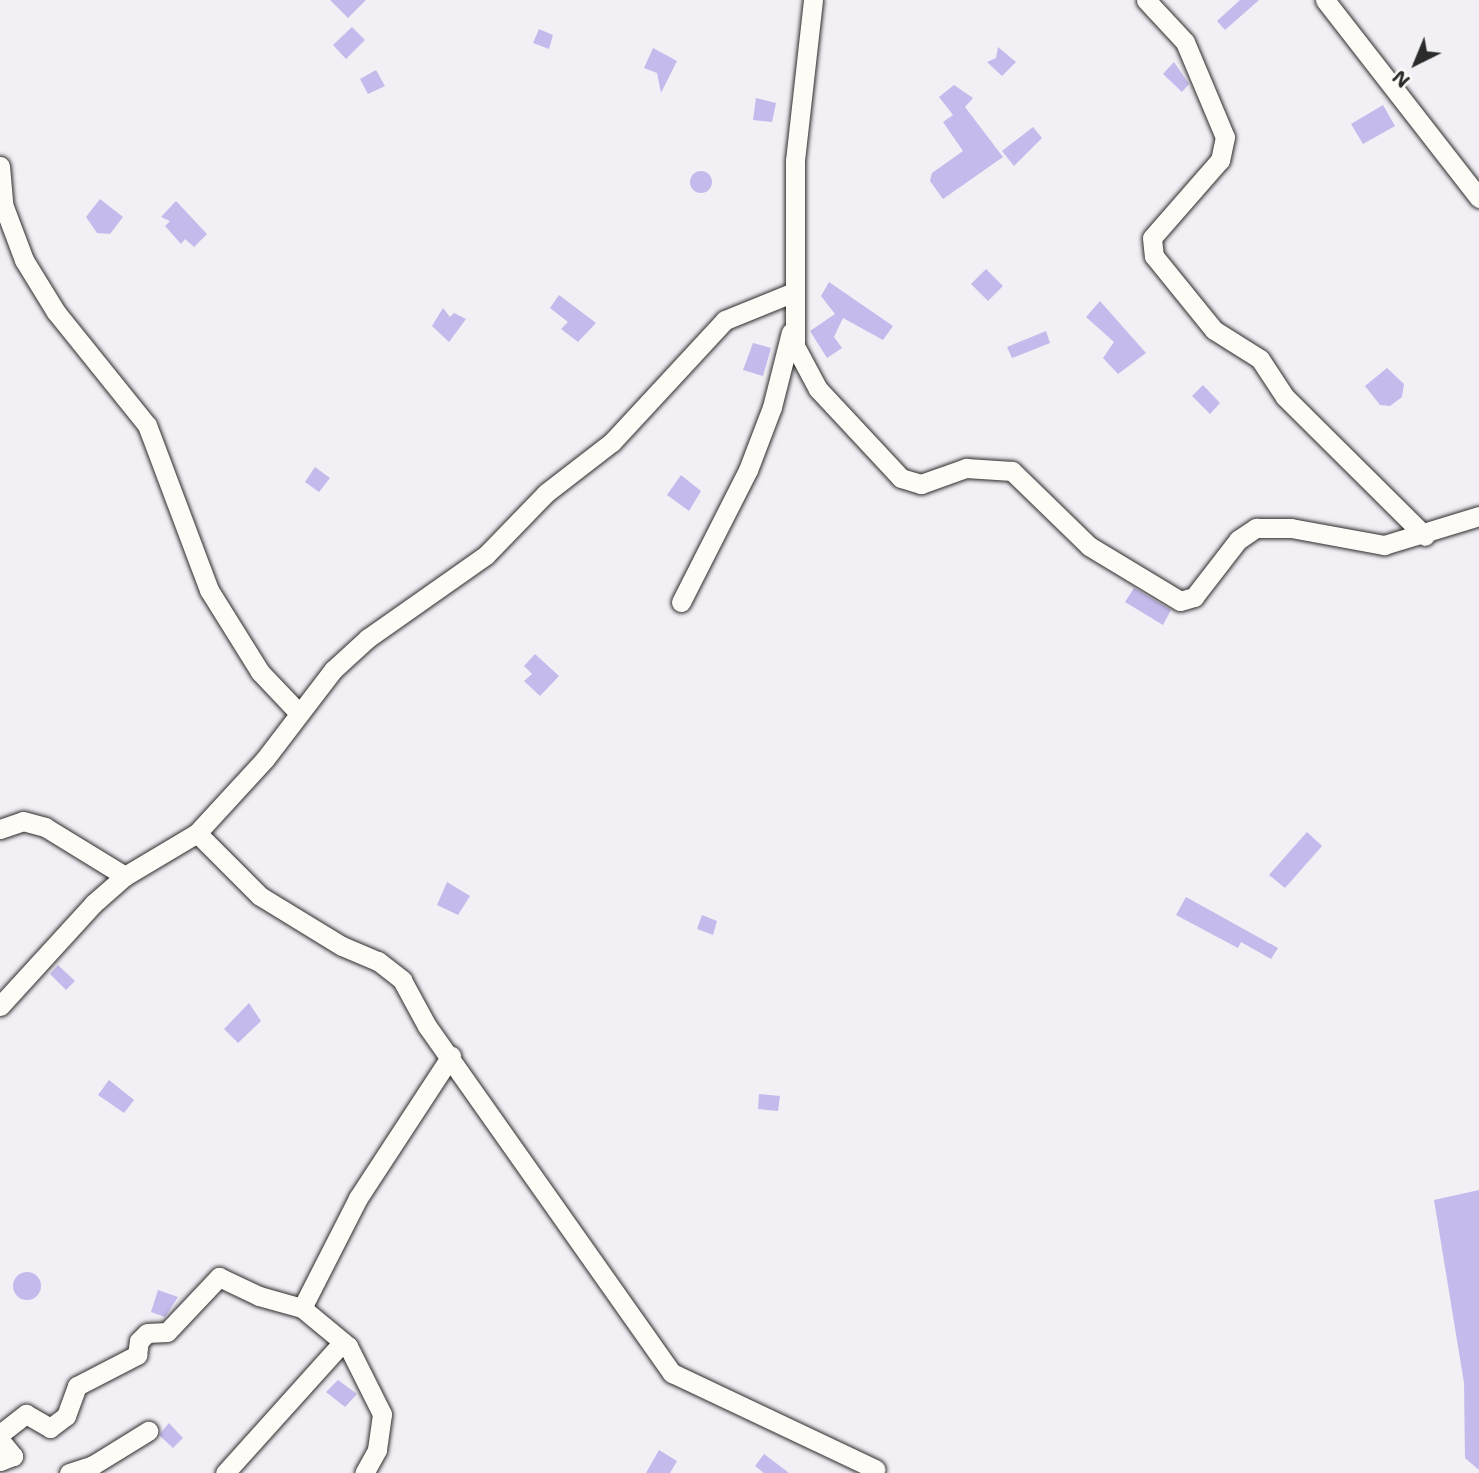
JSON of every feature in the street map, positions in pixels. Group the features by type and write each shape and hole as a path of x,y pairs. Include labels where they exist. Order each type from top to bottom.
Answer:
{"street":[{"path":"813,0 808,76 797,132 793,324 795,346 813,383 901,478 921,484 965,468 1013,471 1089,545 1172,599 1194,597 1238,540 1256,528 1291,528 1372,545 1425,536 1479,516"},
{"path":"1146,0 1185,42 1225,137 1220,160 1152,238 1154,256 1214,330 1260,359 1284,397 1425,536"},
{"path":"1325,0 1479,198"},
{"path":"0,166 3,204 24,260 56,312 147,425 209,590 260,672 298,712"},
{"path":"0,1006 125,876 197,833 265,759 298,712 368,638 486,555 547,493 612,442 725,320 794,292"},
{"path":"681,602 748,470 772,407 793,324"},
{"path":"0,829 23,821 45,827 125,876"},
{"path":"197,833 260,896 394,973 661,1363 698,1389 845,1465 875,1469"},
{"path":"302,1308 358,1198 451,1056"},
{"path":"0,1434 26,1414 50,1428 66,1416 77,1386 137,1355 139,1340 147,1333 167,1332 219,1277 266,1299 302,1308 344,1342 382,1414 377,1450 364,1473"},
{"path":"225,1473 344,1342"},
{"path":"69,1473 89,1469 148,1431"},
{"path":"0,1440 11,1463"}],"building":[{"path":"330,0 366,0 348,18"},
{"path":"1240,0 1259,0 1225,30 1217,21"},
{"path":"352,27 365,40 346,59 333,45"},
{"path":"539,29 553,35 549,49 533,43"},
{"path":"998,47 1016,62 1002,76 987,62 996,58"},
{"path":"653,48 677,61 661,93 657,73 644,68"},
{"path":"1174,62 1189,84 1182,92 1163,74"},
{"path":"376,70 385,86 368,94 360,79"},
{"path":"954,85 973,98 965,107 1003,157 943,199 930,181 932,173 963,151 943,122 953,115 939,97"},
{"path":"756,98 776,103 772,122 753,120"},
{"path":"1383,105 1395,126 1363,144 1351,124"},
{"path":"1033,127 1042,138 1014,166 1002,151"},
{"path":"701,171 711,178 712,182 705,192 701,193 691,186 690,182 697,172"},
{"path":"100,199 123,217 110,234 97,233 86,217"},
{"path":"176,201 207,234 194,247 185,239 181,244 165,226 170,221 161,217"},
{"path":"986,269 1003,286 988,301 971,284"},
{"path":"829,282 893,326 883,340 843,318 834,337 842,348 827,358 810,331 835,314 821,296"},
{"path":"559,295 596,323 578,342 561,329 568,322 550,308"},
{"path":"1100,301 1146,353 1118,374 1103,358 1114,342 1086,317"},
{"path":"443,308 450,317 454,313 466,319 449,342 432,326"},
{"path":"1046,331 1050,343 1012,358 1007,347"},
{"path":"753,343 771,348 763,376 743,370"},
{"path":"1387,368 1404,384 1402,397 1390,406 1380,405 1365,386"},
{"path":"1203,385 1220,403 1210,414 1192,396"},
{"path":"315,467 330,478 319,492 305,482"},
{"path":"681,475 701,491 689,511 667,495"},
{"path":"1134,588 1171,610 1163,625 1125,602"},
{"path":"535,654 559,676 540,696 524,681 532,674 524,666"},
{"path":"1307,832 1322,846 1285,888 1269,875"},
{"path":"447,882 470,896 458,915 437,905"},
{"path":"1186,897 1278,948 1271,959 1241,942 1238,948 1176,915"},
{"path":"702,915 717,921 713,935 697,929"},
{"path":"58,965 75,981 66,990 50,974"},
{"path":"249,1003 261,1021 238,1043 224,1029"},
{"path":"109,1080 134,1100 124,1113 98,1095"},
{"path":"759,1094 780,1096 778,1111 758,1109"},
{"path":"1479,1190 1479,1470 1465,1458 1464,1383 1434,1200"},
{"path":"27,1272 37,1276 41,1286 37,1296 27,1300 17,1296 13,1286 17,1276"},
{"path":"158,1290 178,1297 165,1317 151,1312"},
{"path":"338,1380 357,1394 345,1407 326,1392"},
{"path":"169,1423 183,1438 173,1448 159,1435"},
{"path":"659,1450 677,1461 670,1473 646,1473"},
{"path":"764,1454 789,1473 764,1473 755,1466"}]}
